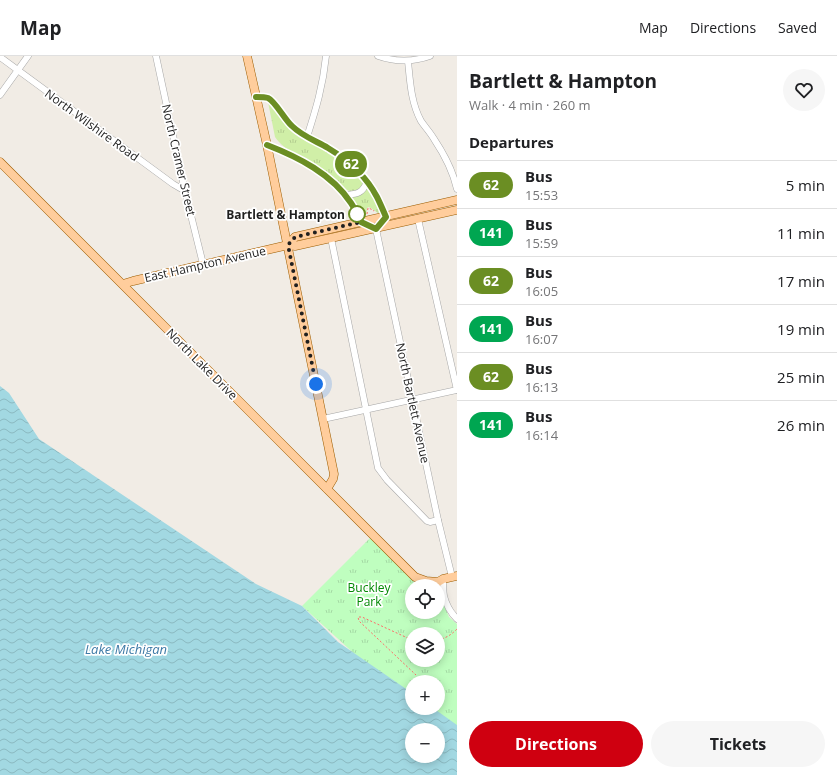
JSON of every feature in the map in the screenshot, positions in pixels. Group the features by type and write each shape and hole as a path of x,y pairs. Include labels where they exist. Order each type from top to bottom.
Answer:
{"main road":[{"path":"246,56 267,145 334,474 333,479 327,488"},
{"name":"North Lake Drive","path":"0,162 416,577 420,579"},
{"path":"288,245 295,237 364,219 457,200"},
{"path":"288,245 295,246 457,210"},
{"name":"East Hampton Avenue","path":"123,284 288,245"},
{"name":"North Lake Drive","path":"443,579 454,576"}],"street":[{"path":"0,96 28,56"},
{"name":"North Cramer Street","path":"156,56 185,190 203,264"},
{"path":"307,137 320,93 326,56"},
{"path":"378,56 392,60 408,61 430,56"},
{"name":"North Wilshire Road","path":"0,57 173,184 185,190"},
{"path":"408,61 411,93 415,108 444,156 454,177 457,189"},
{"path":"256,97 273,101 282,116 292,126 307,137 328,148 357,169 377,198 382,215 376,229 364,219 331,180 287,153 267,145"},
{"path":"345,195 359,193 367,182"},
{"path":"323,419 457,390 418,219"},
{"name":"North Bartlett Avenue","path":"376,229 438,520 454,576"},
{"path":"332,238 378,468 387,480 427,521 430,522 438,520"},
{"path":"445,598 457,619"}],"path":[{"path":"364,219 368,208 382,215"},
{"path":"405,637 362,617 358,618 359,621 405,665"},
{"path":"445,637 452,634 457,629"},
{"path":"408,667 416,675"}],"green space":[{"path":"268,102 285,124 294,132 332,154 351,169 364,182 361,187 354,191 346,190 329,174 284,147 275,137"},
{"path":"367,187 380,212 378,213 369,207 367,208 366,215 363,216 350,196"},
{"name":"Buckley Park","path":"371,537 411,579 405,579 405,619 445,619 445,607 449,617 457,624 457,726 441,715 445,715 445,675 405,675 405,690 360,659 302,606"}],"water":[{"name":"Lake Michigan","path":"0,386 9,393 39,439 256,584 302,606 338,642 405,688 405,715 443,715 457,725 457,775 0,775"}],"bus line":[{"name":"62","path":"256,97 273,101 282,116 292,126 307,137 328,148 357,169 372,188 386,217 376,229 361,222 352,204 331,180 287,153 267,145"}],"place":[{"name":"Bartlett & Hampton","path":"357,214"}],"route":[{"path":"316,384 288,245 295,237 361,222 357,214"}]}
